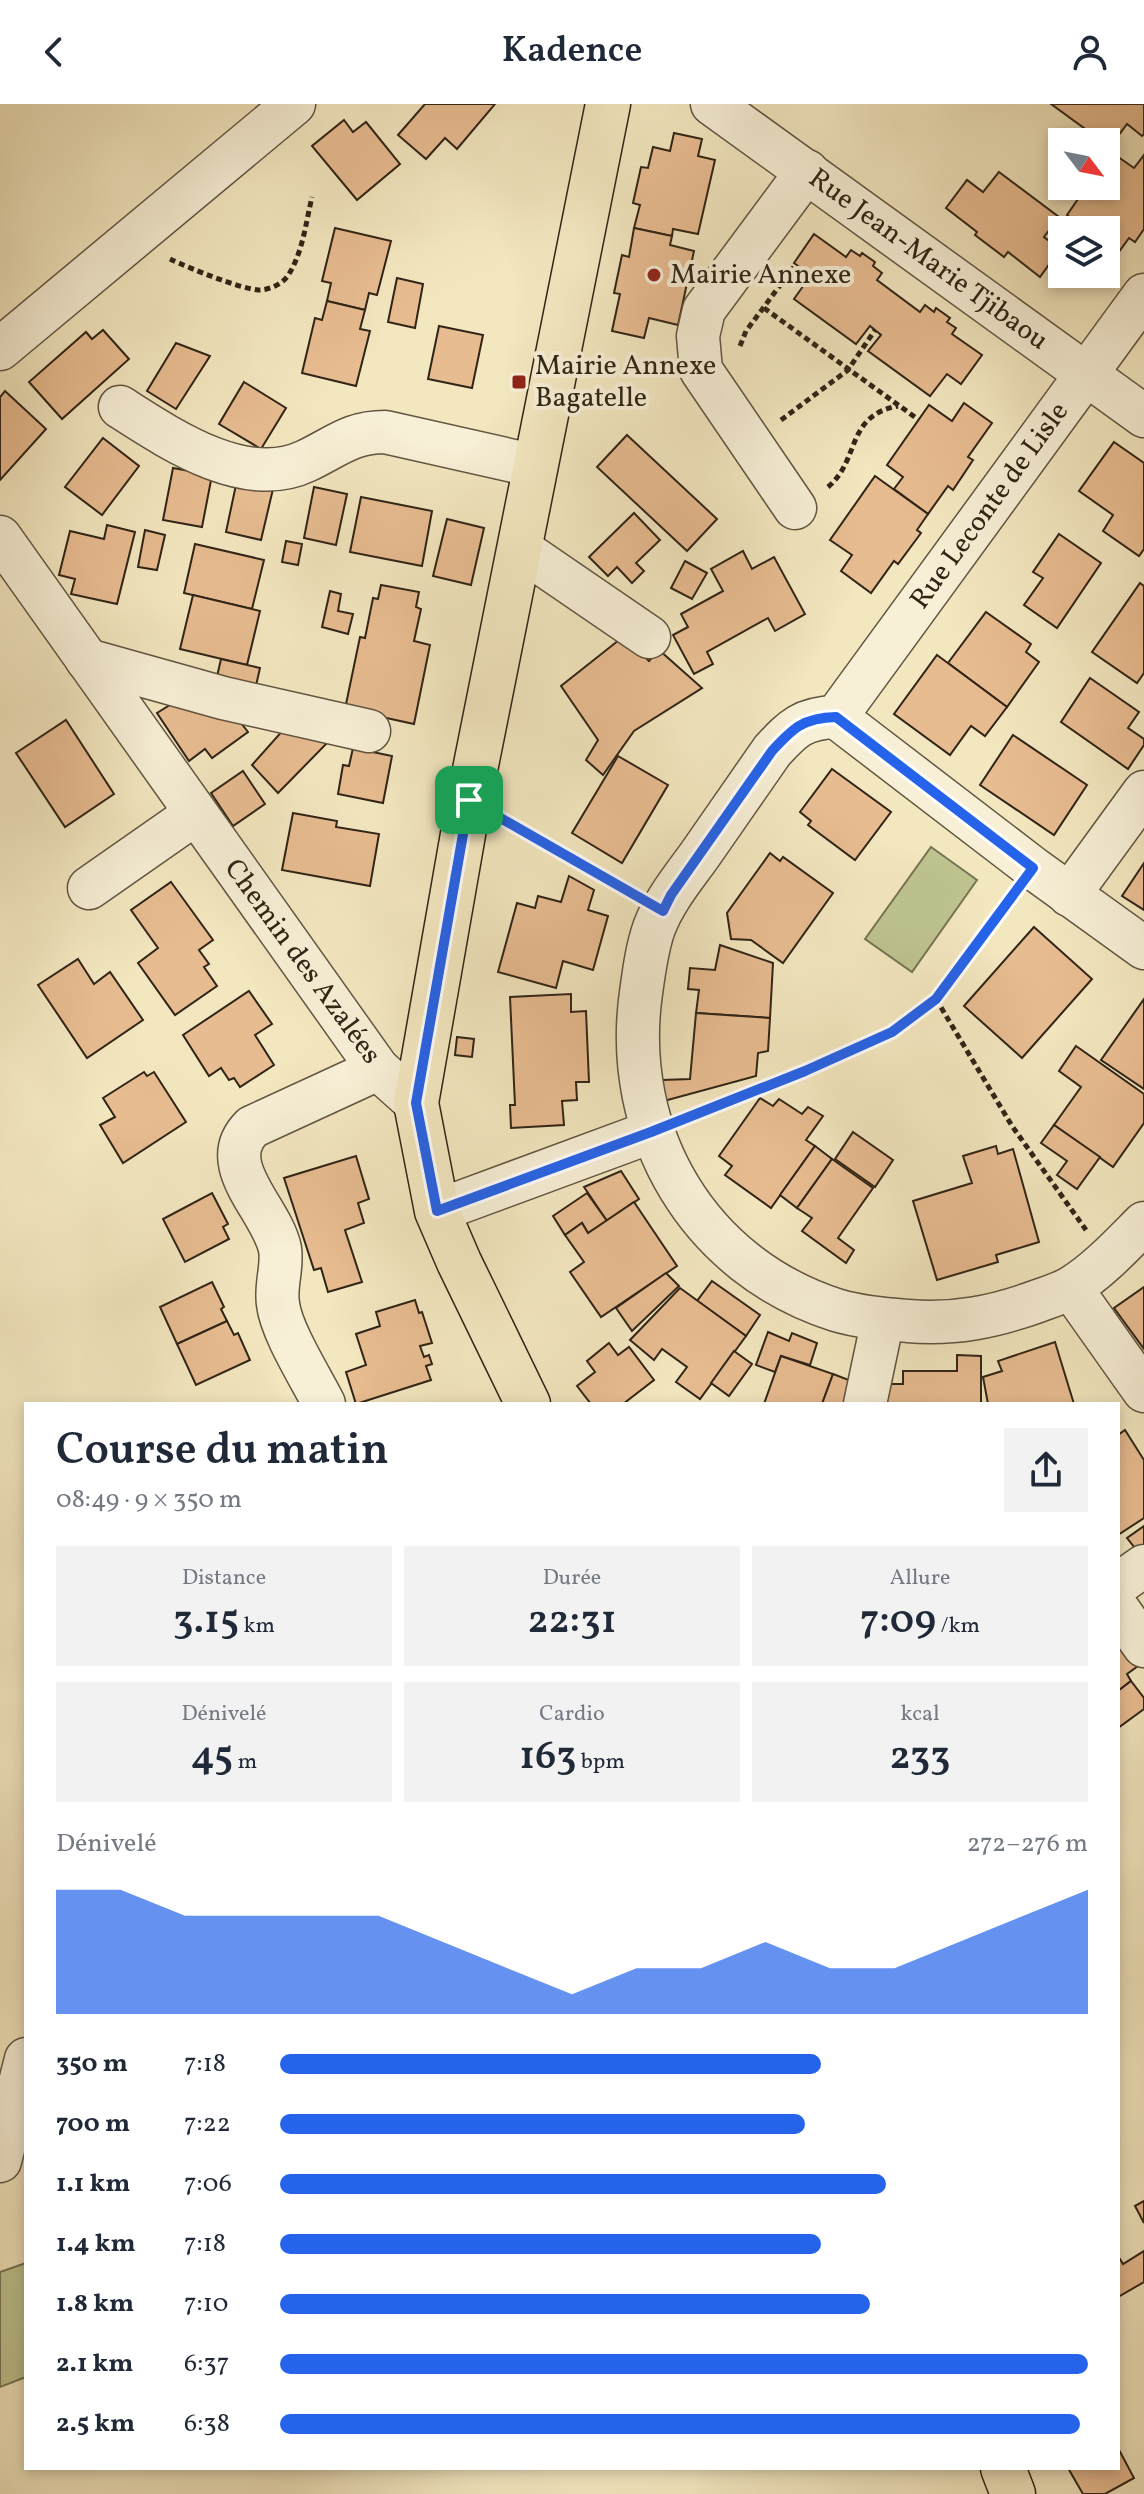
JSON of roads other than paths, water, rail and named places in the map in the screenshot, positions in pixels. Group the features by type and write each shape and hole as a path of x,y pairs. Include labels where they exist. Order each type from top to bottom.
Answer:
{"main road":[{"path":"516,1395 437,1211 416,1103 469,800 608,104"},
{"path":"1004,2470 1013,2494"}],"street":[{"path":"0,349 294,104"},
{"name":"Rue Jean-Marie Tjibaou","path":"712,104 1144,416"},
{"path":"795,508 701,370 698,336 704,310 807,171"},
{"name":"Rue Leconte de Lisle","path":"836,717 1144,295"},
{"path":"120,407 169,438 209,456 252,470 280,470 305,462 352,436 370,432 385,432 536,466"},
{"name":"Chemin des Azalées","path":"0,537 378,1069 416,1103"},
{"path":"519,548 649,637"},
{"path":"87,660 223,698 369,731"},
{"path":"1144,948 1069,895 836,717 819,718 802,723 772,751 663,911 645,963 636,1024 638,1071 651,1132 663,1160 688,1199 708,1226 740,1257 790,1291 838,1311 883,1319 943,1324 995,1316 1071,1288 1144,1223"},
{"path":"1069,895 1144,792"},
{"path":"89,888 195,814"},
{"path":"323,1402 279,1310 280,1249 239,1166 238,1151 242,1137 252,1127 378,1069"},
{"path":"437,1211 651,1132"},
{"path":"1071,1288 1144,1391"},
{"path":"865,1402 883,1319"},
{"path":"1120,1583 1144,1566"},
{"path":"1120,1612 1144,1646"},
{"path":"0,2161 24,2067"}],"place":[{"name":"Mairie Annexe","path":"654,275"},
{"name":"Mairie Annexe Bagatelle","path":"519,382"}]}
